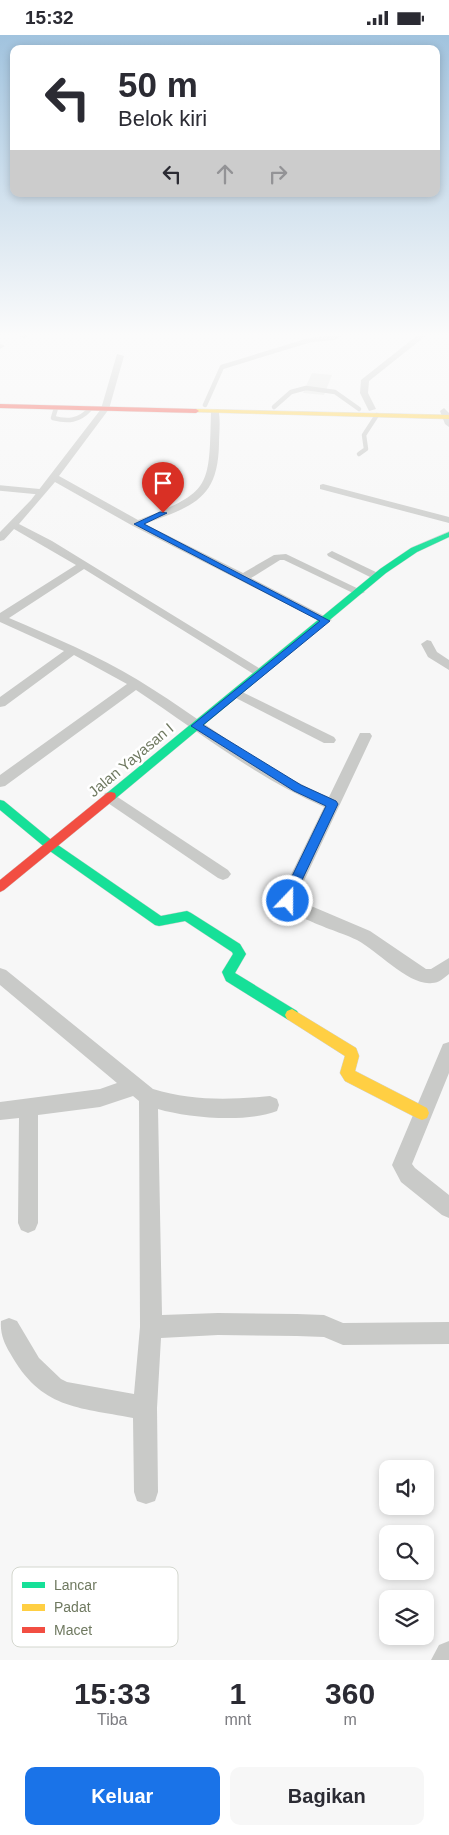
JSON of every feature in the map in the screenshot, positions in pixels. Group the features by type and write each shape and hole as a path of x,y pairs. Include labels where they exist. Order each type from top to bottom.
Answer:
{"main road":[{"path":"286,410 447,416"},
{"path":"363,410 375,412"},
{"name":"Jalan Yayasan I","path":"0,887 326,621 376,576 415,549 449,534"},
{"path":"0,804 51,846 159,921 166,922 181,915 187,916 236,948 240,954 228,972 230,977 351,1052 352,1055 347,1072 350,1076 422,1113"}],"street":[{"path":"0,538 14,525 42,492 103,410"},
{"path":"138,524 189,501 206,487 213,461 210,410"},
{"path":"54,477 138,524 326,621"},
{"path":"323,487 449,520"},
{"path":"14,525 261,673"},
{"path":"332,554 376,576"},
{"path":"243,578 278,557 286,557 359,592"},
{"path":"0,618 83,565"},
{"path":"0,618 73,650 136,684 196,726 298,788 332,804"},
{"path":"427,644 432,654 449,666"},
{"path":"0,703 73,650"},
{"path":"0,782 136,684"},
{"path":"236,693 329,740"},
{"path":"365,736 288,897 288,901 298,908 364,936 422,976 434,976 449,965"},
{"path":"110,797 223,874"},
{"path":"0,975 141,1092 172,1105 211,1109 270,1105"},
{"path":"449,1050 422,1113 403,1168 408,1175 449,1208"},
{"path":"0,1111 141,1092"},
{"path":"141,1092 151,1327 145,1408 146,1492"},
{"path":"28,1108 28,1223"},
{"path":"151,1327 218,1324 297,1325 324,1326 343,1334 412,1331 449,1333"},
{"path":"9,1329 34,1372 53,1387 64,1393 145,1408"},
{"path":"445,1660 449,1655"}],"lane":[{"path":"359,454 366,449 364,435 375,412"},
{"path":"0,488 42,492"}],"traffic: fast":[{"path":"111,796 383,571 414,550 449,534"},
{"path":"0,804 51,846 159,921 187,916 236,948 240,954 228,972 230,977 292,1015"}],"traffic: slow":[{"path":"196,411 449,417"},
{"path":"292,1015 351,1052 352,1056 347,1073 350,1076 422,1113"}],"traffic: jam":[{"path":"150,410 196,411"},
{"path":"0,887 111,796"}],"route":[{"path":"163,513 138,524 326,621 196,726 256,764 314,797 332,804 288,897 288,901"}]}
